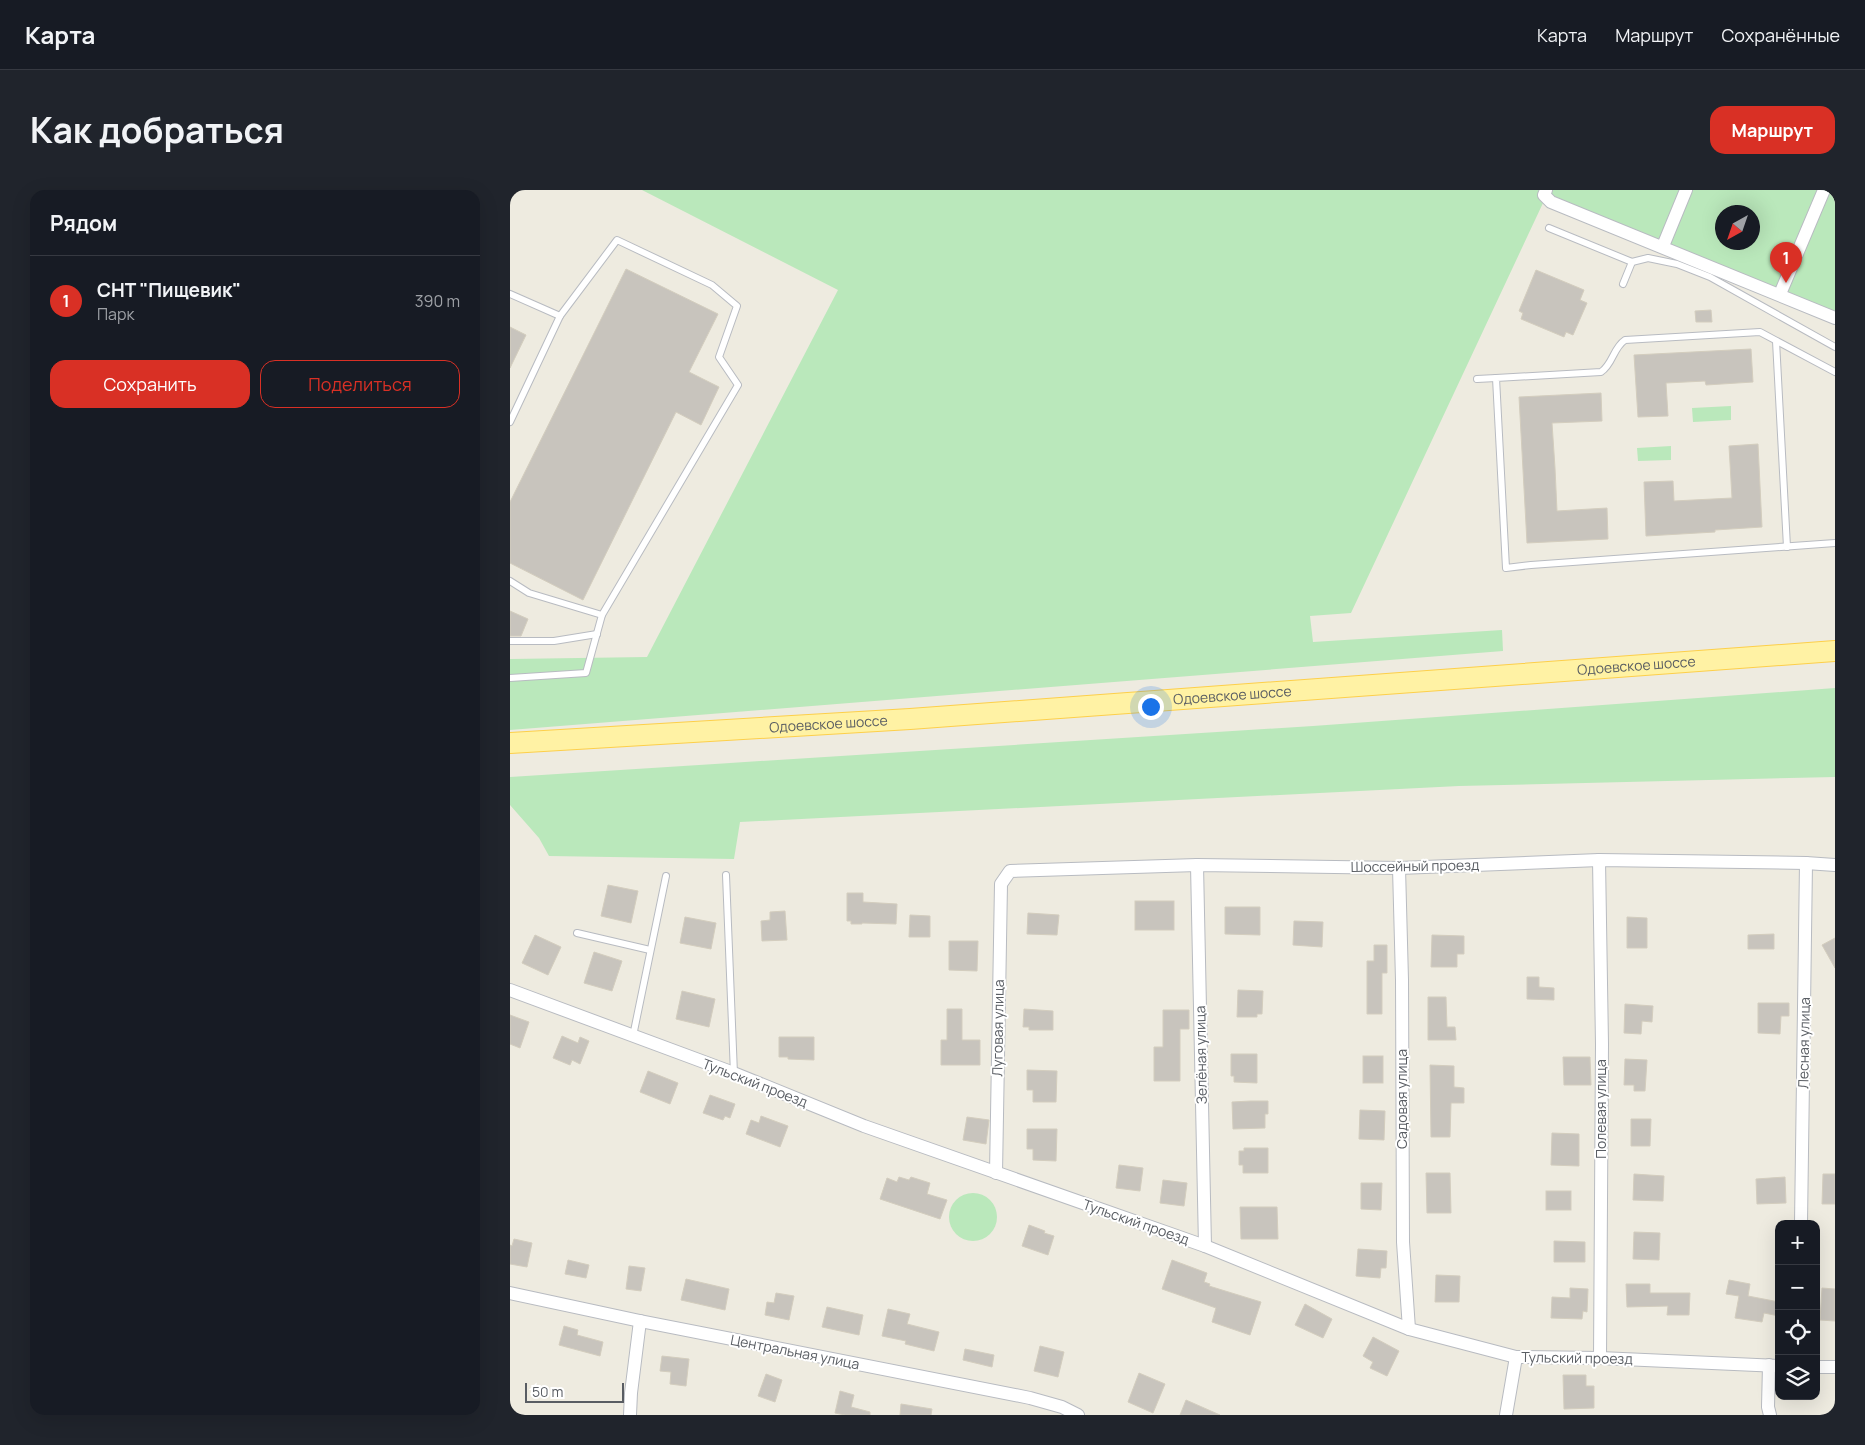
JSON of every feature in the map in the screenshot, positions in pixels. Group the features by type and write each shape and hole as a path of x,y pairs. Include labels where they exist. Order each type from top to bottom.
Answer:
{"main road":[{"name":"Одоевское шоссе","path":"510,743 929,717 1835,651"}],"street":[{"path":"1546,190 1544,196 1551,202 1663,246 1835,318"},
{"path":"1663,246 1686,190"},
{"path":"1780,294 1824,190"},
{"name":"Шоссейный проезд","path":"1000,884 1010,871 1197,865 1399,868 1599,860 1835,865"},
{"name":"Полевая улица","path":"1599,860 1602,1044 1600,1358"},
{"name":"Лесная улица","path":"1801,1220 1806,863"},
{"name":"Зелёная улица","path":"1197,865 1205,1246"},
{"name":"Садовая улица","path":"1399,868 1402,980 1403,1242 1409,1329"},
{"name":"Луговая улица","path":"996,1172 1000,884"},
{"name":"Тульский проезд","path":"510,990 734,1074 864,1126 1205,1246 1409,1329 1516,1357 1600,1358 1774,1365"},
{"name":"Центральная улица","path":"510,1293 640,1321 1030,1398 1062,1407 1078,1415"},
{"path":"630,1415 640,1321"},
{"path":"1506,1415 1516,1357"},
{"path":"1770,1415 1768,1406 1774,1365"},
{"path":"1820,1367 1835,1367"}],"lane":[{"path":"1550,228 1632,262 1648,258 1677,264 1702,274 1835,347"},
{"path":"510,422 560,316 617,240 712,285 737,306 719,357 738,385 602,615 586,673 510,678"},
{"path":"1623,284 1632,262"},
{"path":"510,294 560,316"},
{"path":"1477,379 1601,372 1610,363 1620,344 1625,340 1631,339 1760,332 1835,372"},
{"path":"1776,341 1787,547"},
{"path":"1496,378 1506,568 1835,543"},
{"path":"510,580 529,592 602,615"},
{"path":"510,641 554,641 597,634"},
{"path":"633,1036 666,876"},
{"path":"726,876 734,1074"},
{"path":"578,932 650,950"}],"green space":[{"path":"642,190 1835,190 1835,323 1543,203 1351,613 1310,616 1313,642 1502,630 1503,651 510,730 510,659 647,657 838,290"},
{"path":"1731,406 1731,420 1693,422 1692,408"},
{"path":"1671,446 1671,460 1638,461 1637,448"},
{"path":"1835,688 1835,777 1459,786 740,822 734,859 549,856 539,838 510,805 510,777 1313,726"},
{"path":"968,1193 978,1193 990,1200 997,1212 997,1222 990,1234 978,1241 968,1241 960,1237 953,1230 949,1222 949,1212 953,1204 960,1197"}],"building":[{"path":"626,269 718,314 689,372 719,387 701,425 676,412 583,600 510,563 510,502"},
{"path":"1536,270 1584,290 1580,300 1587,303 1573,335 1566,332 1564,337 1521,319 1523,313 1519,311"},
{"path":"1711,310 1712,322 1696,322 1695,311"},
{"path":"510,327 526,335 510,368"},
{"path":"1751,349 1753,382 1706,385 1705,381 1666,383 1668,416 1638,417 1634,355"},
{"path":"1601,393 1602,421 1552,423 1557,511 1607,508 1608,539 1527,543 1519,397"},
{"path":"1758,444 1762,527 1646,536 1644,482 1673,481 1674,501 1732,498 1729,446"},
{"path":"510,611 528,619 521,636 510,636"},
{"path":"608,885 638,891 631,923 601,916"},
{"path":"847,893 863,893 863,902 897,904 896,924 851,924 851,921 847,921"},
{"path":"1135,901 1174,901 1174,930 1135,930"},
{"path":"1225,907 1260,907 1260,935 1225,934"},
{"path":"785,911 787,940 762,941 761,921 770,920 770,912"},
{"path":"1028,913 1059,915 1057,935 1027,934"},
{"path":"910,915 930,916 930,937 909,937"},
{"path":"685,917 716,923 711,949 680,943"},
{"path":"1627,917 1647,918 1647,948 1627,948"},
{"path":"1294,921 1323,922 1322,947 1293,945"},
{"path":"1774,934 1774,949 1748,949 1748,935"},
{"path":"535,935 561,947 548,975 522,963"},
{"path":"1432,935 1464,936 1464,954 1457,954 1457,967 1431,967"},
{"path":"1835,938 1835,968 1822,945"},
{"path":"949,941 978,941 977,971 949,970"},
{"path":"1374,945 1387,945 1387,973 1382,973 1382,1014 1367,1014 1367,961 1374,961"},
{"path":"594,952 622,961 612,991 584,983"},
{"path":"1527,977 1539,977 1539,987 1554,988 1554,1000 1527,999"},
{"path":"1238,990 1263,991 1262,1014 1257,1014 1257,1017 1237,1017"},
{"path":"682,991 715,999 709,1027 676,1019"},
{"path":"1428,997 1446,997 1447,1027 1455,1027 1456,1040 1428,1040"},
{"path":"1758,1003 1789,1003 1789,1016 1781,1016 1780,1034 1758,1033"},
{"path":"1625,1004 1653,1006 1652,1022 1642,1021 1641,1034 1624,1033"},
{"path":"947,1009 962,1009 962,1040 980,1040 980,1065 941,1065 941,1040 947,1040"},
{"path":"1024,1009 1053,1011 1053,1030 1029,1030 1029,1027 1023,1027"},
{"path":"1163,1010 1189,1010 1189,1029 1180,1029 1180,1081 1154,1081 1154,1047 1163,1047"},
{"path":"510,1015 529,1022 520,1048 510,1044"},
{"path":"562,1036 578,1043 580,1037 589,1041 580,1064 572,1060 570,1065 553,1058"},
{"path":"779,1037 814,1037 814,1060 779,1057"},
{"path":"1231,1054 1257,1054 1257,1083 1234,1082 1234,1076 1231,1076"},
{"path":"1363,1056 1383,1056 1383,1083 1363,1083"},
{"path":"1563,1057 1590,1057 1591,1085 1564,1085"},
{"path":"1625,1059 1647,1060 1645,1091 1634,1091 1634,1085 1624,1085"},
{"path":"1430,1065 1454,1066 1454,1087 1464,1088 1464,1103 1451,1103 1450,1137 1431,1137"},
{"path":"1027,1070 1057,1071 1056,1102 1033,1102 1033,1090 1027,1090"},
{"path":"648,1071 678,1083 670,1104 640,1092"},
{"path":"710,1095 735,1104 730,1118 725,1116 723,1120 703,1113"},
{"path":"1268,1101 1268,1114 1265,1114 1265,1128 1233,1129 1232,1102"},
{"path":"1360,1110 1385,1111 1384,1140 1359,1139"},
{"path":"761,1116 788,1126 780,1147 746,1134 751,1120 759,1123"},
{"path":"967,1117 989,1120 986,1144 963,1140"},
{"path":"1631,1119 1651,1119 1650,1146 1631,1146"},
{"path":"1027,1129 1057,1129 1056,1161 1033,1160 1033,1149 1027,1149"},
{"path":"1552,1133 1579,1134 1579,1166 1551,1165"},
{"path":"1244,1148 1268,1148 1268,1173 1243,1173 1243,1165 1239,1165 1239,1151 1244,1151"},
{"path":"1119,1165 1143,1168 1140,1191 1116,1188"},
{"path":"1426,1173 1450,1173 1451,1213 1427,1213"},
{"path":"1634,1174 1664,1176 1663,1201 1633,1200"},
{"path":"1823,1174 1835,1174 1835,1204 1822,1204"},
{"path":"899,1177 909,1180 911,1177 930,1183 927,1194 947,1200 940,1219 880,1199 887,1178 897,1182"},
{"path":"1785,1177 1786,1203 1757,1204 1756,1179"},
{"path":"1163,1180 1187,1183 1184,1206 1160,1203"},
{"path":"1361,1183 1382,1183 1381,1210 1361,1209"},
{"path":"1546,1191 1571,1191 1571,1210 1546,1210"},
{"path":"1240,1207 1277,1207 1278,1239 1241,1239"},
{"path":"1029,1225 1054,1236 1048,1255 1022,1246"},
{"path":"1634,1232 1660,1233 1659,1260 1633,1259"},
{"path":"514,1239 532,1243 527,1267 510,1264 510,1245 512,1246"},
{"path":"1554,1241 1585,1242 1585,1262 1554,1262"},
{"path":"1358,1249 1387,1251 1386,1268 1381,1268 1380,1278 1356,1276"},
{"path":"568,1260 589,1265 586,1278 565,1274"},
{"path":"1172,1260 1207,1273 1204,1282 1210,1284 1209,1286 1261,1302 1250,1335 1212,1322 1216,1308 1162,1289"},
{"path":"629,1266 645,1268 641,1291 626,1289"},
{"path":"1436,1275 1460,1276 1459,1302 1435,1302"},
{"path":"686,1279 729,1289 725,1310 681,1300"},
{"path":"1729,1280 1750,1284 1748,1296 1775,1301 1775,1315 1764,1313 1762,1322 1735,1318 1739,1296 1726,1294"},
{"path":"1626,1284 1650,1284 1650,1293 1690,1293 1689,1315 1667,1315 1668,1306 1627,1307"},
{"path":"1570,1288 1588,1289 1587,1312 1583,1311 1582,1319 1551,1318 1552,1297 1570,1298"},
{"path":"1822,1288 1835,1289 1835,1321 1820,1320"},
{"path":"776,1293 794,1296 789,1320 765,1315 767,1302 774,1303"},
{"path":"1305,1304 1332,1319 1323,1338 1295,1325"},
{"path":"827,1307 863,1315 859,1335 822,1327"},
{"path":"888,1309 910,1314 907,1324 939,1332 934,1351 905,1344 906,1341 882,1336"},
{"path":"564,1326 578,1330 577,1335 603,1342 600,1356 559,1345"},
{"path":"1373,1337 1399,1351 1387,1376 1370,1368 1373,1362 1363,1356"},
{"path":"1040,1346 1064,1352 1058,1377 1034,1371"},
{"path":"965,1349 994,1355 992,1367 963,1360"},
{"path":"662,1356 689,1359 686,1386 670,1384 671,1372 660,1371"},
{"path":"1139,1373 1165,1384 1153,1413 1128,1402"},
{"path":"766,1374 782,1380 775,1402 758,1396"},
{"path":"1563,1375 1586,1375 1586,1386 1594,1386 1594,1408 1564,1409"},
{"path":"840,1391 854,1395 851,1407 870,1412 870,1415 835,1413"},
{"path":"1186,1400 1220,1415 1180,1415"},
{"path":"901,1404 932,1409 931,1415 900,1415"}],"place":[{"name":"СНТ \"Пищевик\"","path":"1786,283"}]}
